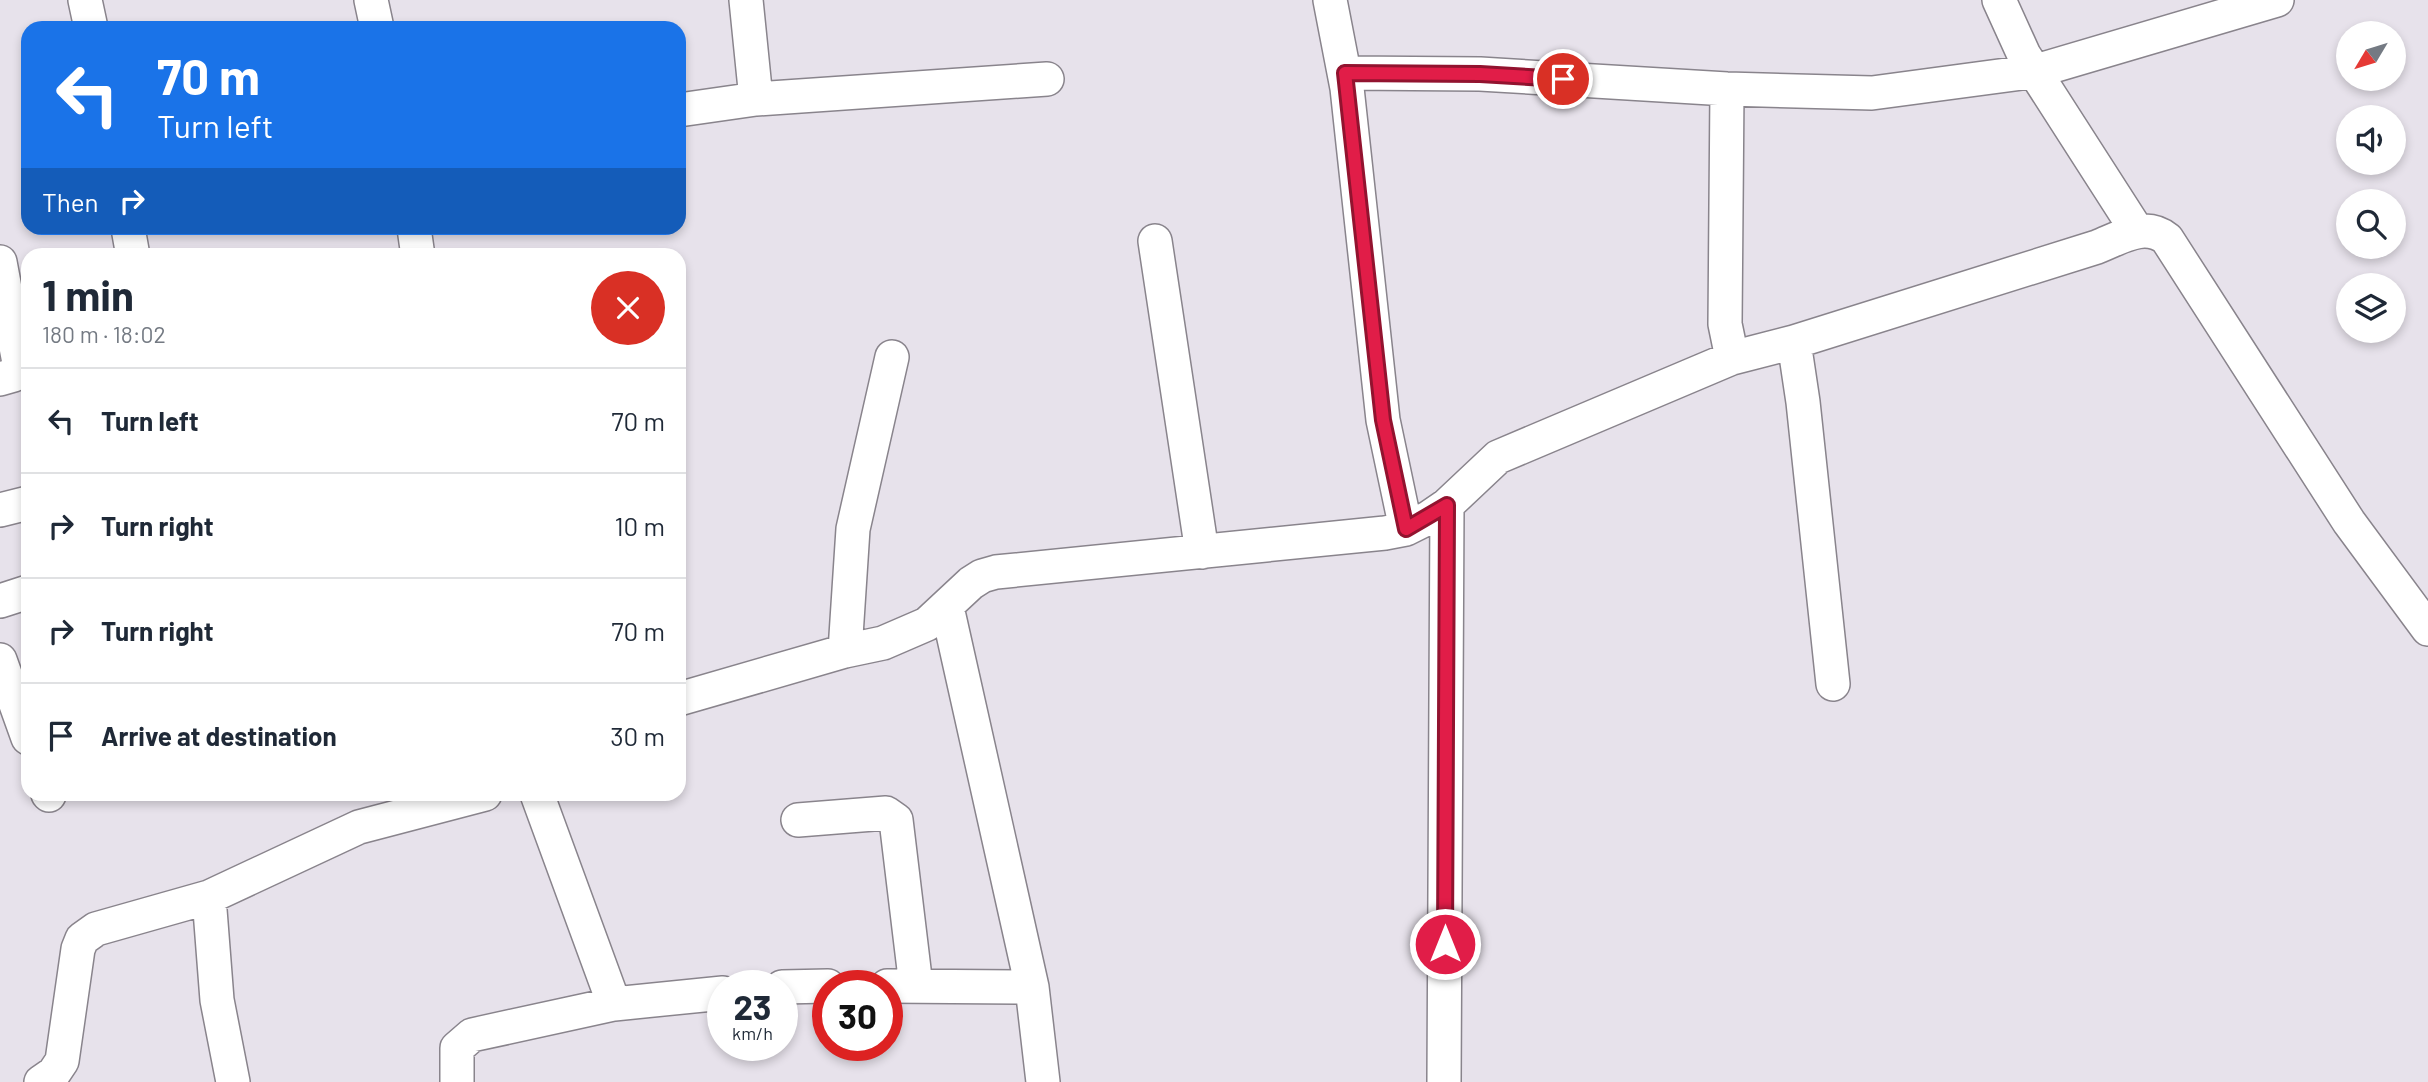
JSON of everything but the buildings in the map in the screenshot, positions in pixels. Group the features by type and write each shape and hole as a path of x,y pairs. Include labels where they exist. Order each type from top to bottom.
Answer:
{"street":[{"path":"85,0 90,21"},
{"path":"371,0 376,21"},
{"path":"746,0 756,99"},
{"path":"1329,0 1345,73 1383,420 1406,529"},
{"path":"1999,0 2024,55 2137,231"},
{"path":"1345,73 1480,74 1727,89 1872,93 2036,71 2277,0"},
{"path":"686,109 756,99 1047,79"},
{"path":"1727,89 1725,324 1732,358"},
{"path":"686,697 845,650 883,643 927,624 971,583 996,572 1406,529 1447,505 1498,457 1732,358 1794,342 2097,247 2137,231 2158,232 2167,239 2349,522 2428,629"},
{"path":"1155,242 1202,552"},
{"path":"0,262 20,368 15,375 0,379"},
{"path":"1794,342 1803,402 1833,684"},
{"path":"845,650 853,529 892,357"},
{"path":"0,510 21,505"},
{"path":"1444,1082 1447,505"},
{"path":"0,601 21,594"},
{"path":"947,607 1032,987 1043,1082"},
{"path":"0,660 21,718"},
{"path":"41,1082 54,1073 62,1061 78,949 82,939 96,929 209,897 359,827 458,801"},
{"path":"540,801 614,1004"},
{"path":"798,820 886,813 896,820 901,970"},
{"path":"209,897 218,1000 233,1082"},
{"path":"903,986 1032,987"},
{"path":"457,1082 457,1048 472,1035 614,1004 707,995"}],"route":[{"path":"1445,944 1447,505 1406,529 1383,420 1345,73 1480,74 1563,79"}]}
